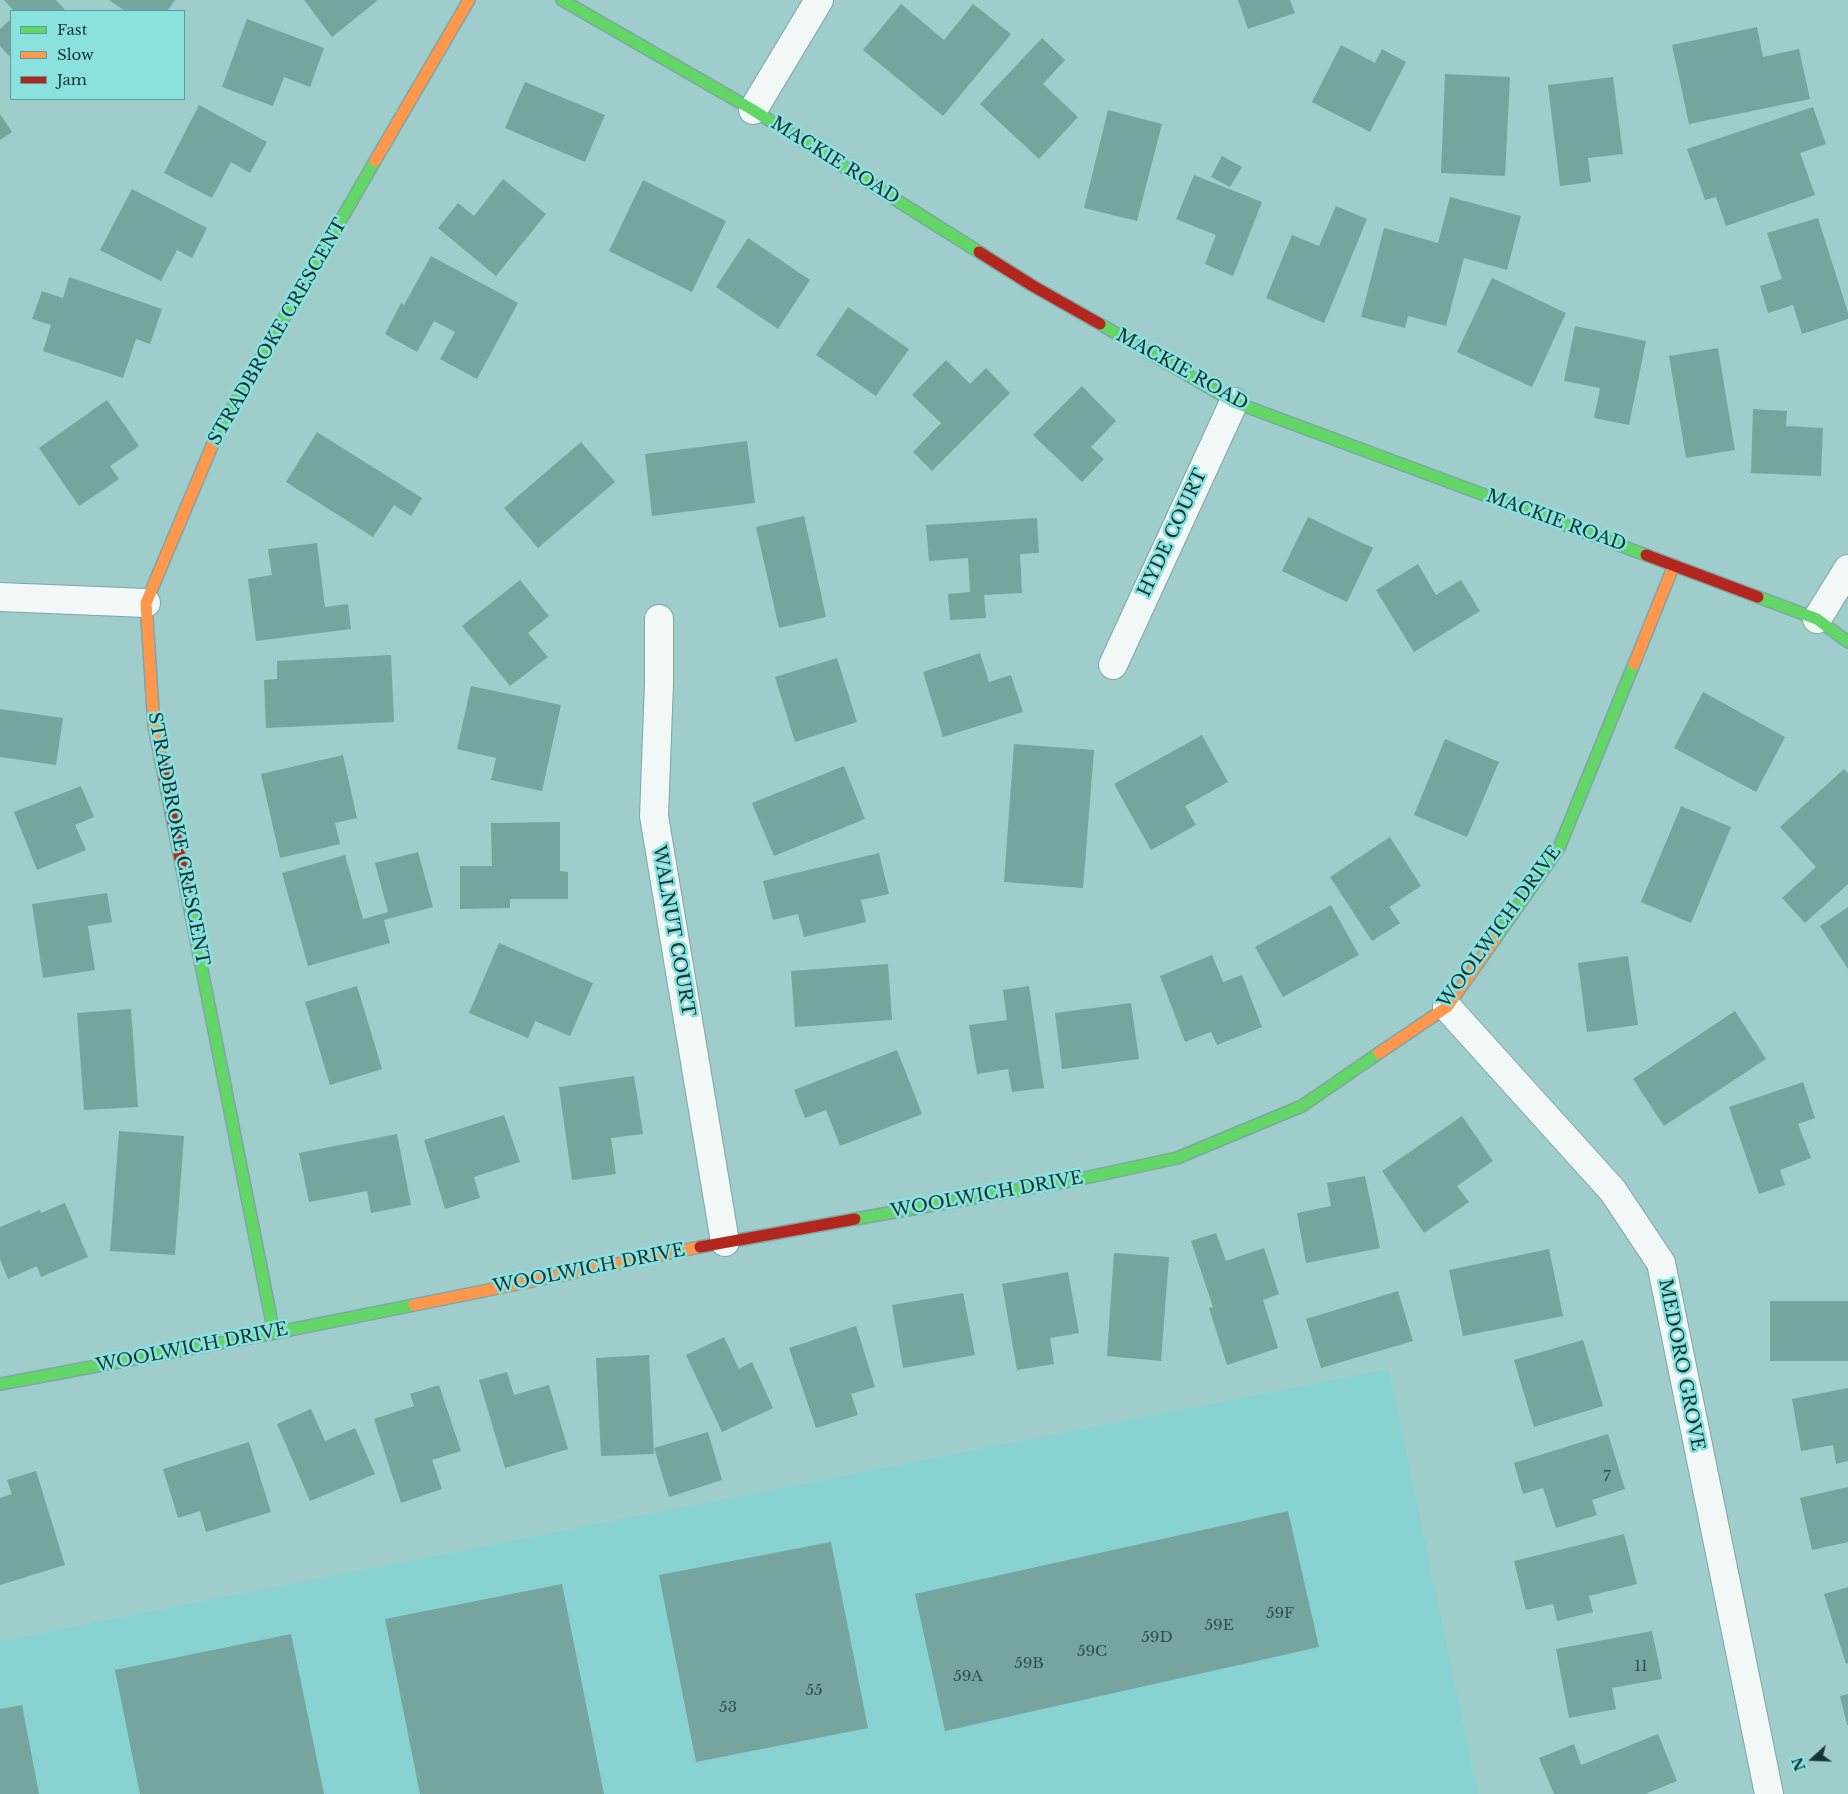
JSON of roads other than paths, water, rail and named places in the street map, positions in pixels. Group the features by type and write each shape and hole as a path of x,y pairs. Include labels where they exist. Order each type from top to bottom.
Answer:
{"street":[{"name":"STRADBROKE CRESCENT","path":"274,1333 154,726 146,603 218,432 469,0"},
{"name":"MACKIE ROAD","path":"562,0 753,110 1033,286 1234,402 1817,619 1848,642"},
{"path":"753,110 819,0"},
{"name":"HYDE COURT","path":"1113,665 1234,402"},
{"name":"WOOLWICH DRIVE","path":"0,1384 274,1333 726,1242 1080,1179 1177,1158 1302,1106 1447,1007 1559,848 1674,565"},
{"path":"1817,619 1848,569"},
{"path":"0,597 146,603"},
{"name":"WALNUT COURT","path":"659,619 659,682 654,816 726,1242"},
{"name":"MEDORO GROVE","path":"1447,1007 1613,1191 1661,1263 1769,1794"}]}
